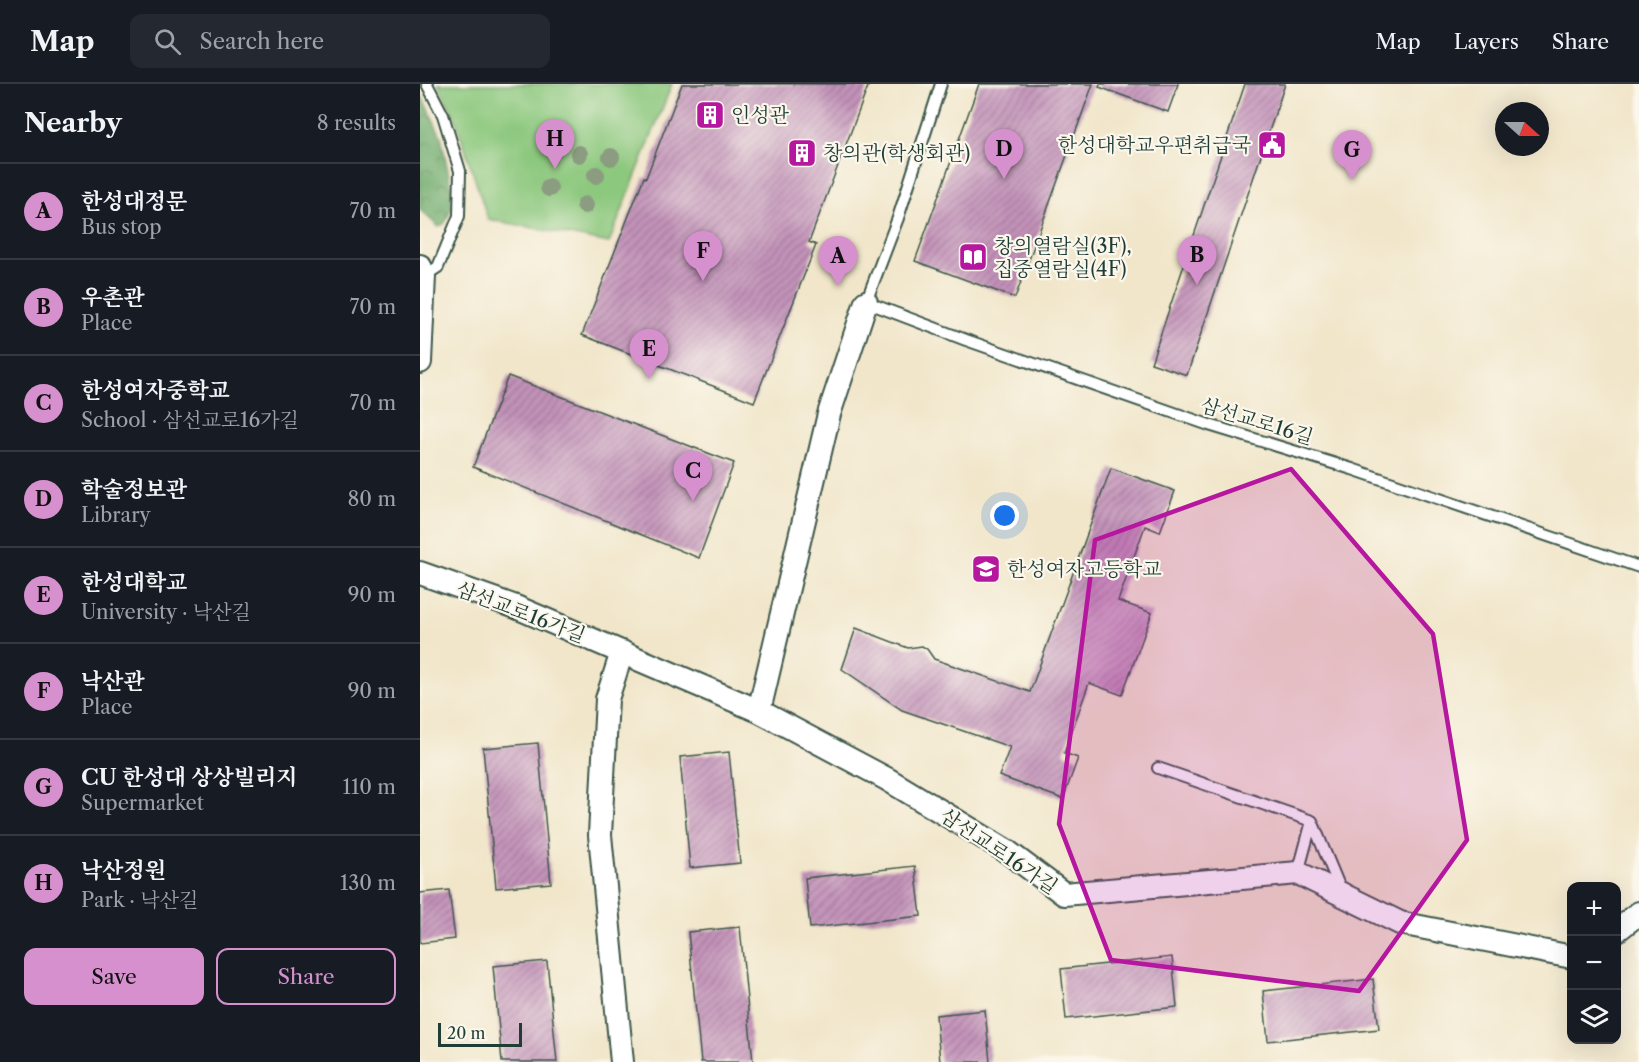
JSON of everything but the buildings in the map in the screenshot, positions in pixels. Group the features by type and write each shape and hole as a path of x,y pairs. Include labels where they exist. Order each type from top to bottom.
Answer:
{"street":[{"path":"420,362 422,271"},
{"path":"759,711 829,414 866,302"},
{"name":"삼선교로16가길","path":"420,573 516,607 759,711 887,779 998,846 1064,894 1298,873"},
{"path":"622,652 607,699 600,835 622,1062"},
{"path":"1298,873 1400,923 1567,956"},
{"path":"1621,928 1639,913"}],"lane":[{"path":"422,271 438,267 459,216 460,171 443,116 427,84"},
{"path":"866,302 897,218 941,84"},
{"name":"삼선교로16길","path":"866,302 966,340 1209,425 1353,469 1639,567"},
{"path":"1158,768 1312,821 1339,885 1400,923"},
{"path":"1298,873 1312,821"}],"highlighted area":[{"path":"1291,469 1433,634 1467,840 1359,991 1111,960 1059,824 1095,540"}],"green space":[{"path":"438,84 672,84 609,243 488,219 455,118"},
{"path":"420,92 441,136 451,186 452,207 445,223 439,227 420,210"}],"place":[{"name":"인성관","path":"710,115"},
{"name":"한성대학교우편취급국","path":"1272,145"},
{"name":"창의관(학생회관)","path":"802,153"},
{"name":"낙산정원","path":"555,169"},
{"name":"학술정보관","path":"1004,179"},
{"name":"CU 한성대 상상빌리지","path":"1352,180"},
{"name":"창의열람실(3F), 집중열람실(4F)","path":"973,257"},
{"name":"낙산관","path":"703,281"},
{"name":"우촌관","path":"1197,285"},
{"name":"한성대정문","path":"838,286"},
{"name":"한성대학교","path":"649,379"},
{"name":"한성여자중학교","path":"693,501"},
{"name":"한성여자고등학교","path":"986,569"}]}
